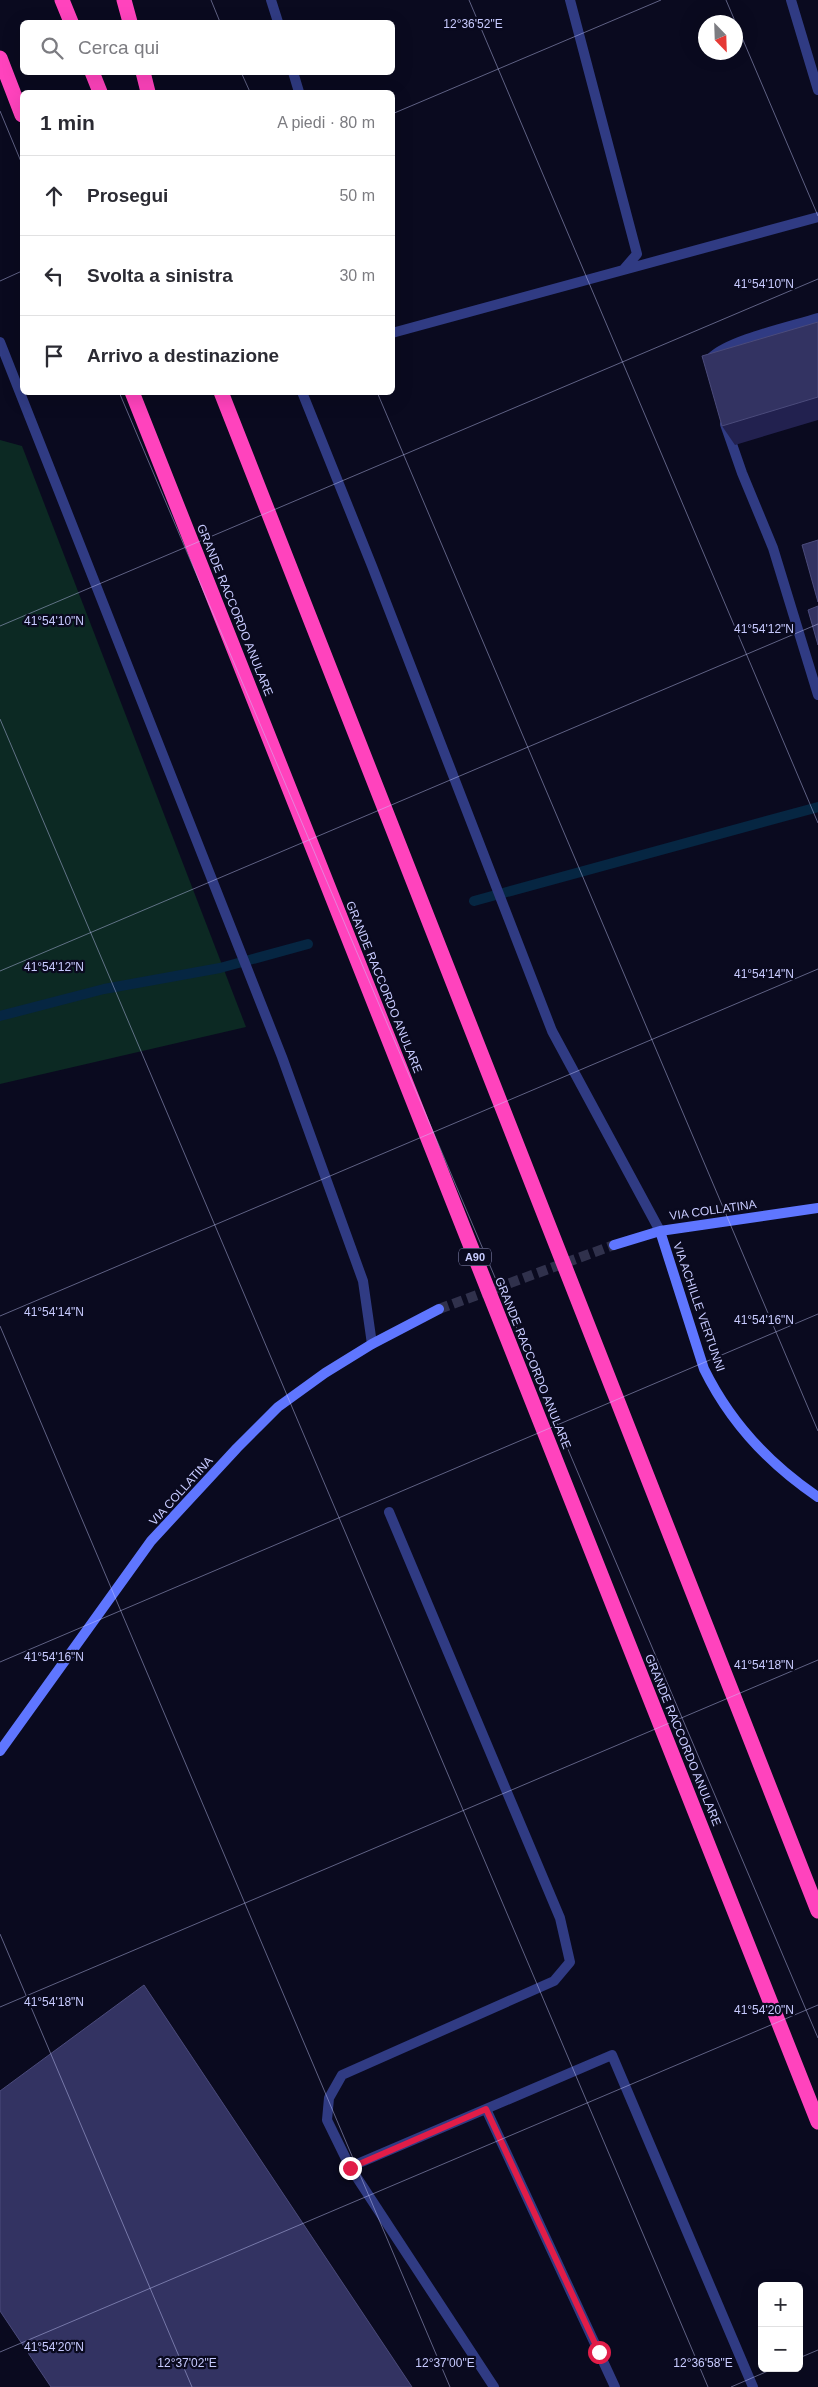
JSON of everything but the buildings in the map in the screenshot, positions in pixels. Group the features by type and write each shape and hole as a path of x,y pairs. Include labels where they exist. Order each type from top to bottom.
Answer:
{"highway":[{"path":"62,0 70,20"},
{"path":"124,0 129,20"},
{"path":"0,58 20,110"},
{"path":"93,75 99,90"},
{"path":"144,75 148,90"},
{"name":"GRANDE RACCORDO ANULARE","path":"133,395 818,2122"},
{"path":"222,395 818,1911"}],"street":[{"name":"VIA COLLATINA","path":"614,1245 660,1231 818,1208"},
{"name":"VIA ACHILLE VERTUNNI","path":"660,1231 704,1368 720,1398 744,1433 800,1485 818,1497"},
{"name":"VIA COLLATINA","path":"0,1751 151,1541 237,1448 278,1407 325,1373 372,1344 439,1309"}],"lane":[{"path":"271,0 277,20"},
{"path":"570,0 637,254 624,269"},
{"path":"791,0 818,90"},
{"path":"294,75 298,90"},
{"path":"395,332 818,217"},
{"path":"708,370 712,356 721,350 751,338 818,318"},
{"path":"0,342 20,393"},
{"path":"21,395 282,1057 363,1281 372,1344"},
{"path":"303,395 372,566 552,1031 660,1231"},
{"path":"723,417 742,474 773,548 818,695"},
{"path":"389,1512 560,1918 570,1962 554,1981 342,2075 329,2098 327,2120 350,2168 494,2387"},
{"path":"350,2168 612,2055 753,2387"},
{"path":"486,2109 615,2387"}],"green space":[{"path":"0,440 22,446 246,1027 0,1084"}],"waterway":[{"path":"474,901 818,807"},
{"path":"0,1016 104,989 220,968 308,944"}],"tunnel":[{"path":"439,1309 614,1245"}],"route":[{"path":"350,2168 486,2109 599,2352"}]}
